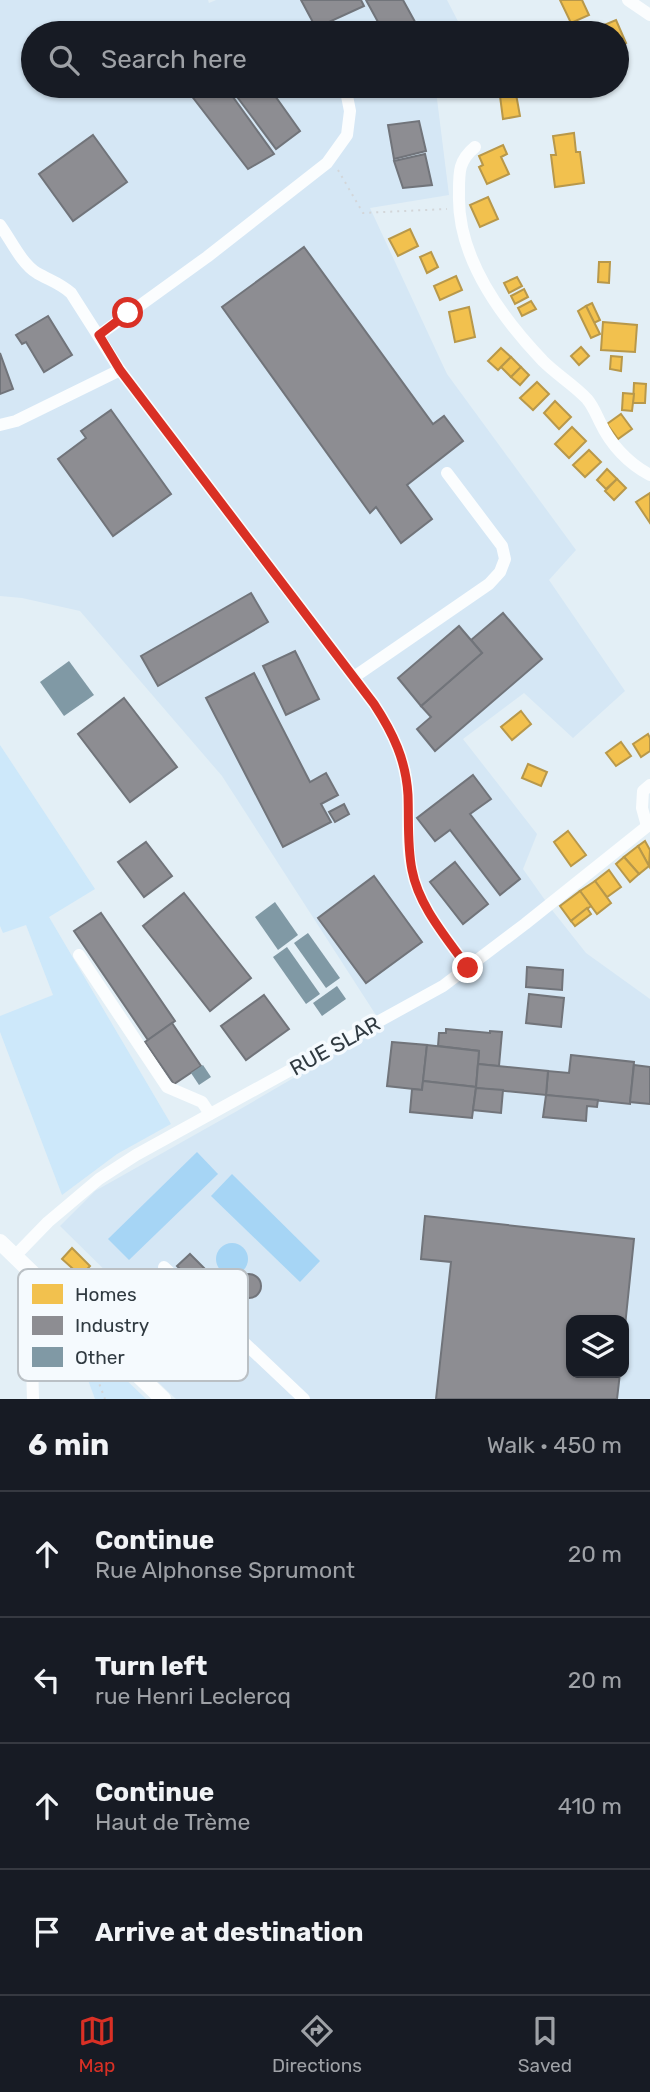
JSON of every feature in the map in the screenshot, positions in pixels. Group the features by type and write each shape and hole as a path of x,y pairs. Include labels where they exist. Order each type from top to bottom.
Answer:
{"main road":[{"path":"0,1242 26,1269"},
{"path":"144,1381 163,1399"}],"street":[{"path":"628,0 650,15"},
{"path":"99,335 207,257 327,163 347,135 350,111 347,98"},
{"path":"475,147 461,161 458,209 462,233 493,300 543,361 588,400 608,437 623,457 650,475"},
{"path":"0,225 38,274 62,284 71,293 120,370 391,729 403,760 408,793 412,873 422,902 468,968"},
{"path":"0,425 16,421 120,370"},
{"path":"354,677 467,601 500,572 505,559 502,546 447,473"},
{"path":"649,825 642,808 643,791 650,785"},
{"name":"RUE SLAR","path":"14,1257 48,1222 99,1179 136,1155 443,986 649,825"},
{"path":"79,955 167,1087 202,1102 210,1114"},
{"path":"248,1346 304,1399"},
{"path":"33,1381 33,1399"}],"path":[{"path":"332,156 363,214 458,209"},
{"path":"98,1381 105,1399"}],"shaded area":[{"path":"0,0 208,0 209,3 216,0 447,0 458,21 21,21 21,98 437,98 449,195 370,208 447,374 576,550 549,580 625,691 573,738 524,693 463,739 537,834 523,869 552,910 586,953 650,999 650,1399 176,1399 157,1381 248,1381 248,1269 104,1269 60,1226 95,1191 383,1026 222,776 80,611 0,596"},
{"path":"0,745 95,889 49,917 171,1124 117,1154 62,1195 0,1032 0,1016 53,995 26,925 3,933 0,926"},
{"path":"88,1381 127,1381 146,1399 95,1399"}],"water":[{"path":"197,1152 218,1174 129,1260 108,1239"},
{"path":"232,1174 320,1261 300,1282 211,1196"},
{"path":"232,1243 243,1248 248,1259 244,1269 220,1269 216,1259 221,1248"}],"building: Homes":[{"path":"560,0 582,0 589,15 570,21"},
{"path":"500,98 517,98 520,116 503,119"},
{"path":"574,133 576,152 580,152 584,183 555,187 551,155 556,155 553,136"},
{"path":"503,145 507,154 501,157 509,174 487,184 479,167 483,165 479,156"},
{"path":"488,197 498,219 480,227 470,205"},
{"path":"410,229 418,246 398,256 389,239"},
{"path":"431,252 438,267 427,273 420,257"},
{"path":"599,262 610,262 609,283 598,282"},
{"path":"456,276 462,290 440,300 434,286"},
{"path":"517,277 522,286 509,293 504,283"},
{"path":"524,289 528,297 515,304 511,296"},
{"path":"531,301 536,309 522,316 518,308"},
{"path":"592,303 600,320 594,323 586,306"},
{"path":"586,306 600,334 591,338 578,311"},
{"path":"469,307 475,337 455,342 449,312"},
{"path":"603,322 637,325 635,352 601,350"},
{"path":"581,347 589,356 579,365 571,356"},
{"path":"501,348 511,357 498,370 488,361"},
{"path":"611,356 622,357 621,371 610,369"},
{"path":"511,357 521,367 511,377 501,367"},
{"path":"521,367 529,375 520,385 511,377"},
{"path":"537,382 549,394 533,410 520,398"},
{"path":"634,383 646,384 645,403 633,403"},
{"path":"623,393 634,394 632,411 622,410"},
{"path":"555,401 571,417 559,429 544,413"},
{"path":"621,414 632,429 618,439 607,424"},
{"path":"572,427 586,441 569,458 555,444"},
{"path":"589,450 601,462 585,477 573,465"},
{"path":"607,469 617,479 606,489 597,480"},
{"path":"617,479 626,488 614,500 605,491"},
{"path":"650,493 650,523 636,502"},
{"path":"521,711 531,724 512,740 501,727"},
{"path":"648,734 650,751 641,757 633,744"},
{"path":"621,742 631,756 616,766 606,753"},
{"path":"528,764 547,772 541,786 522,778"},
{"path":"568,831 586,855 571,866 554,842"},
{"path":"645,841 650,850 649,866 638,846"},
{"path":"638,846 649,866 639,874 624,857"},
{"path":"624,857 639,874 630,882 616,864"},
{"path":"609,870 621,887 607,897 595,881"},
{"path":"595,881 611,903 597,914 580,891"},
{"path":"580,891 591,906 571,921 560,906"},
{"path":"587,908 591,914 575,926 571,921"},
{"path":"72,1248 90,1266 87,1269 73,1269 62,1259"}],"building: Industry":[{"path":"301,0 361,0 364,6 331,21 312,21"},
{"path":"366,0 403,0 415,21 377,21"},
{"path":"193,98 234,98 274,154 248,169"},
{"path":"238,98 277,98 300,131 276,149"},
{"path":"419,121 426,151 394,159 388,125"},
{"path":"93,135 127,182 73,221 39,174"},
{"path":"425,154 432,185 403,188 394,161"},
{"path":"304,247 433,424 444,416 463,441 407,485 432,519 401,543 376,507 370,513 222,307"},
{"path":"48,316 72,355 44,372 26,342 22,344 16,335"},
{"path":"0,353 13,389 0,394"},
{"path":"111,410 171,494 113,536 58,459 86,438 81,431"},
{"path":"251,593 268,622 158,686 141,656"},
{"path":"503,613 542,659 435,751 417,729 431,717 421,706 482,653 471,640"},
{"path":"459,626 482,653 421,706 398,678"},
{"path":"295,651 319,699 286,715 263,666"},
{"path":"254,673 310,782 326,773 338,795 321,804 331,822 283,847 206,698"},
{"path":"124,698 177,767 130,802 78,734"},
{"path":"473,775 491,799 470,814 520,879 500,895 450,830 435,841 417,818"},
{"path":"344,804 349,814 335,822 329,812"},
{"path":"146,842 172,876 144,897 118,862"},
{"path":"455,862 488,904 463,924 430,882"},
{"path":"374,876 422,942 366,983 318,918"},
{"path":"184,893 251,978 210,1011 143,926"},
{"path":"101,913 175,1021 148,1040 74,931"},
{"path":"527,967 563,970 562,990 526,987"},
{"path":"529,994 564,998 561,1027 526,1023"},
{"path":"264,995 289,1029 246,1060 221,1026"},
{"path":"172,1023 201,1066 174,1084 145,1042"},
{"path":"446,1029 502,1032 499,1066 478,1064 479,1051 438,1046 439,1033 446,1033"},
{"path":"392,1042 427,1045 422,1090 387,1086"},
{"path":"427,1045 479,1051 476,1087 423,1081"},
{"path":"571,1055 634,1062 630,1104 546,1095 548,1071 569,1073"},
{"path":"478,1064 548,1071 546,1095 476,1088"},
{"path":"634,1065 650,1067 650,1104 630,1102"},
{"path":"423,1081 476,1087 472,1118 410,1112 412,1089 422,1090"},
{"path":"476,1088 503,1090 501,1113 473,1110"},
{"path":"546,1095 598,1100 597,1107 587,1106 586,1121 543,1117"},
{"path":"425,1216 634,1239 626,1315 566,1315 566,1378 619,1378 617,1399 436,1399 451,1262 421,1259"},
{"path":"190,1254 205,1269 180,1269 177,1266"},
{"path":"248,1274 260,1282 257,1294 248,1298"}],"building: Other":[{"path":"69,661 94,695 64,716 40,682"},
{"path":"275,902 298,935 278,950 255,917"},
{"path":"308,933 340,978 326,988 294,943"},
{"path":"287,947 320,994 306,1004 273,957"},
{"path":"337,986 346,999 322,1016 313,1003"},
{"path":"203,1065 211,1077 199,1085 191,1073"}],"route":[{"path":"128,313 99,335 120,370 391,729 403,760 408,793 408,844 412,873 422,902 468,968"}]}
